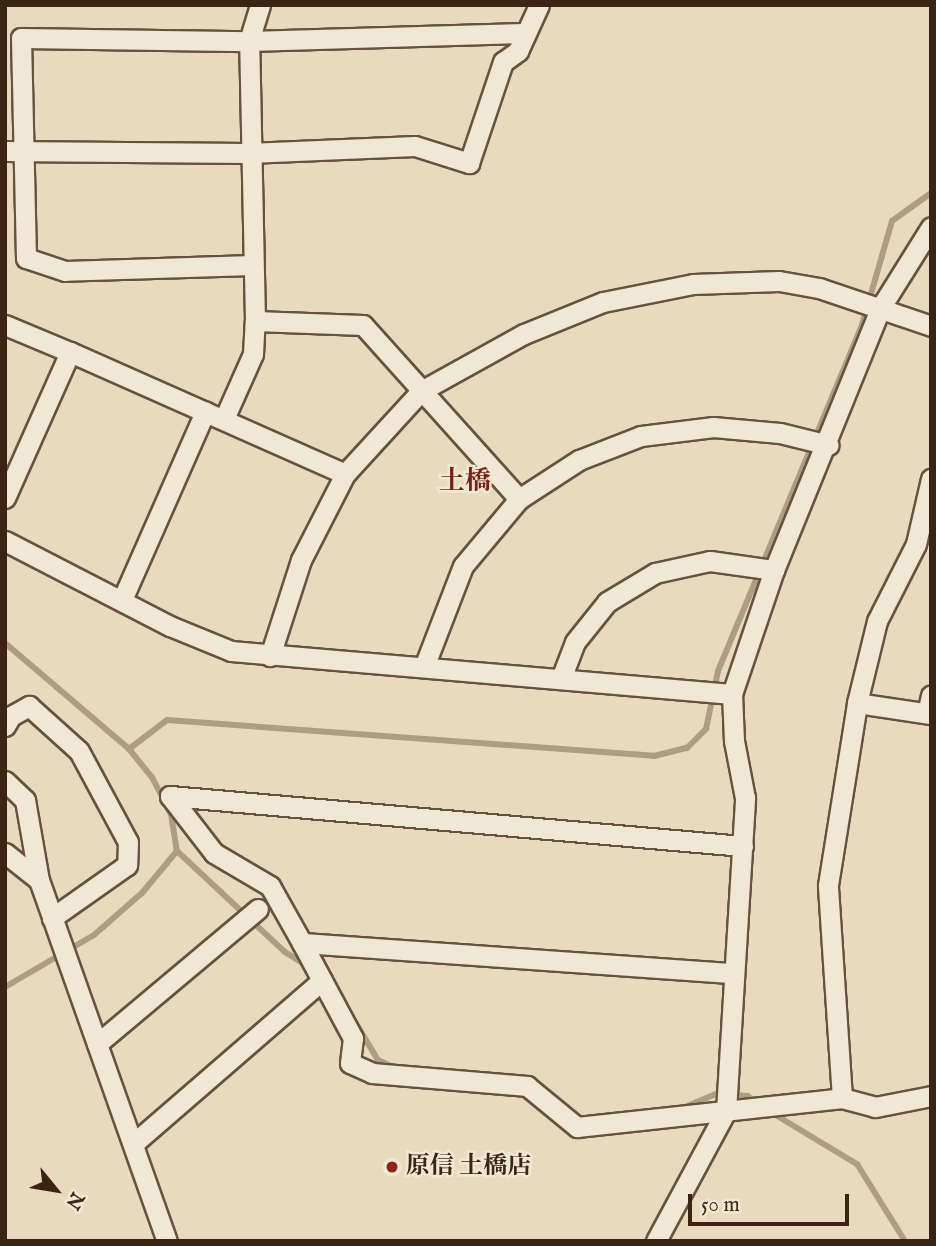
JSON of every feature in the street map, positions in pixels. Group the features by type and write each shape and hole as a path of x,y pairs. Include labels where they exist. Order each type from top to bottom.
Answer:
{"street":[{"path":"224,419 253,354 255,321 248,153 248,41 260,5"},
{"path":"15,150 248,153 415,146 469,163 503,62 518,51 539,5"},
{"path":"252,265 65,271 26,258 15,150 21,38 248,41 525,33"},
{"path":"656,1241 726,1111 731,973 745,798 734,741 733,694 774,570 829,444 881,307 931,227"},
{"path":"270,656 301,560 345,474 421,391 568,313 650,290 694,284 779,281 819,288 931,326"},
{"path":"255,321 363,326 519,499"},
{"path":"5,325 345,474"},
{"path":"5,498 70,352"},
{"path":"122,600 205,412"},
{"path":"424,667 463,566 519,499 579,460 641,436 678,429 747,428 829,444"},
{"path":"842,1098 828,885 857,703 877,621 916,544 931,479"},
{"path":"5,541 195,638 231,650 270,656 562,676 733,694"},
{"path":"562,676 575,642 607,602 654,573 710,561 774,570"},
{"path":"857,703 929,707"},
{"path":"5,726 11,716 29,706 79,751 128,842 127,865 52,918"},
{"path":"5,781 25,800 39,880 167,1241"},
{"path":"743,846 170,796 214,853 270,886 353,1038 350,1063 372,1073 527,1086 577,1127 842,1098 875,1107 931,1096"},
{"path":"5,853 39,880"},
{"path":"97,1044 258,909"},
{"path":"302,943 731,973"},
{"path":"133,1144 322,980"}],"waterway":[{"path":"129,749 167,720 654,756 687,748 706,729 718,671 862,325 892,221 931,193"},
{"path":"5,643 129,749 153,779 171,814 177,851 285,952 309,967"},
{"path":"5,987 94,935 142,893 177,851"},
{"path":"355,1022 378,1060 395,1068"},
{"path":"685,1107 718,1093 748,1096 757,1103"},
{"path":"769,1111 857,1164 905,1241"}],"place":[{"name":"原信 土橋店","path":"392,1167"}],"district":[{"name":"土橋","path":"465,482"}]}
